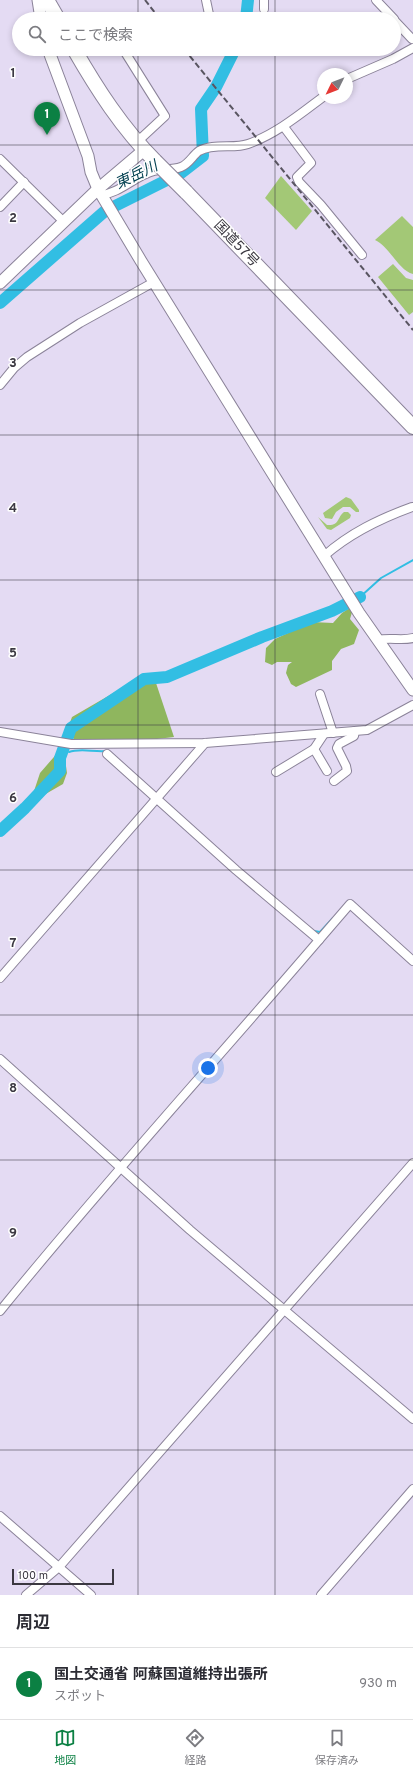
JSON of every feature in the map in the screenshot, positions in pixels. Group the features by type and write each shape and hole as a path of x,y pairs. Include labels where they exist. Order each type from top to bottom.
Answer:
{"highway":[{"path":"47,0 54,12"},
{"name":"国道57号","path":"78,56 112,109 141,146 413,427"}],"street":[{"path":"38,0 40,12"},
{"path":"206,0 209,12"},
{"path":"376,0 387,12"},
{"path":"401,27 412,39"},
{"path":"401,55 413,48"},
{"path":"51,56 101,194 324,556 378,640 413,690"},
{"path":"0,283 64,222 101,194 165,116 127,56"},
{"path":"353,76 399,56"},
{"path":"101,194 109,194 134,179 153,171 181,167 191,160 198,152 208,148 247,144 284,127 317,102"},
{"path":"284,127 310,163 297,177 299,182 321,205 362,255"},
{"path":"0,159 64,222"},
{"path":"0,207 24,182"},
{"path":"0,385 14,368 27,357 80,323 154,282"},
{"path":"324,556 336,544 361,529 387,516 412,507"},
{"path":"378,640 386,638 404,640 413,638"},
{"path":"320,694 333,733"},
{"path":"0,732 76,745 205,743 367,730 413,705"},
{"path":"334,781 347,771 337,748 339,744 354,736 355,731"},
{"path":"276,772 314,749 324,734"},
{"path":"0,978 205,743"},
{"path":"314,749 326,771"},
{"path":"107,754 236,870 318,940"},
{"path":"0,1311 121,1166 350,904 413,961"},
{"path":"0,1059 121,1166 190,1230 413,1419"},
{"path":"26,1595 59,1567 250,1350 284,1309 413,1164"},
{"path":"321,1595 413,1490"},
{"path":"0,1516 90,1595"}],"green space":[{"path":"281,176 312,211 296,230 265,198"},
{"path":"402,216 413,227 413,274 403,268 385,247 375,240"},
{"path":"393,264 406,278 413,280 413,312 409,315 378,277"},
{"path":"346,497 351,499 359,512 356,512 350,507 343,507 336,512 332,519 325,518 323,513"},
{"path":"344,512 348,512 351,515 350,518 331,530 327,529 318,517 327,525 331,525 336,523"},
{"path":"351,607 353,609 350,619 359,630 354,644 341,649 332,661 332,670 296,687 291,684 286,673 288,665 292,662 277,662 272,665 265,662 266,648 275,639 312,622 333,623 342,613"},
{"path":"134,681 156,683 174,737 88,747 69,736 64,752 67,773 63,784 30,803 40,773 60,750 72,717"}],"waterway":[{"name":"東岳川","path":"247,12 248,0"},
{"name":"東岳川","path":"0,303 105,211 181,173 203,156 201,109 216,87 232,56"},
{"path":"360,597 381,578 413,560"},
{"path":"0,831 25,808 60,771 60,758 71,728 144,679 167,677 262,637 332,611 360,597"},
{"path":"69,752 78,750 106,751"},
{"path":"314,931 320,932 333,918"}],"railway":[{"path":"145,0 154,12"},
{"path":"190,56 413,330"}],"place":[{"name":"国土交通省 阿蘇国道維持出張所","path":"47,135"}]}
